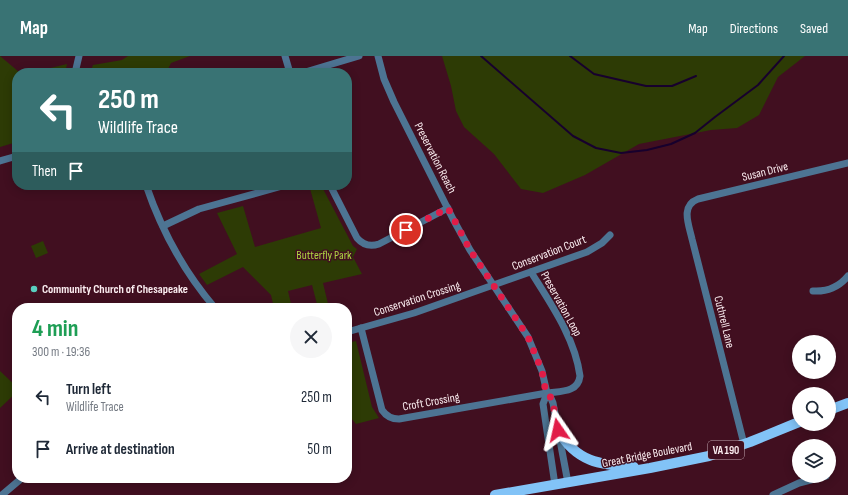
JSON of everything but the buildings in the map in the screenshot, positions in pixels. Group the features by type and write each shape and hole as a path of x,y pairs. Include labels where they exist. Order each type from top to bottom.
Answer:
{"main road":[{"path":"836,407 848,403"},
{"name":"Great Bridge Boulevard","path":"495,495 568,483 709,456 792,425"},
{"path":"558,430 564,440 573,449 581,456 591,461 614,466 650,468"}],"street":[{"path":"76,68 79,56"},
{"path":"285,56 289,68"},
{"path":"319,68 359,56"},
{"name":"Preservation Reach","path":"378,56 384,79 394,102 470,250 528,337 538,361 546,393 543,404 555,485"},
{"path":"0,161 12,157"},
{"name":"Susan Drive","path":"689,205 698,199 848,163"},
{"path":"148,190 156,212 185,268 211,303"},
{"path":"163,226 199,209 268,190"},
{"path":"333,190 357,238 362,243 370,246 379,244 448,208"},
{"name":"Cuthrell Lane","path":"689,205 686,214 744,444"},
{"name":"Conservation Court","path":"493,285 587,252 602,243 610,235"},
{"name":"Preservation Loop","path":"531,272 553,307 569,337 580,376 580,382 576,387 569,390 546,393"},
{"path":"813,291 822,292 832,290 843,282 848,276"},
{"name":"Conservation Crossing","path":"352,331 414,313 493,285"},
{"name":"Croft Crossing","path":"361,328 382,410 386,415 392,418 399,419 546,393"},
{"name":"Preservation Reach","path":"546,393 550,396 553,404 568,483"},
{"path":"2,495 16,483"},
{"path":"773,495 799,483"}],"green space":[{"path":"0,56 14,68 12,68 12,143 0,147"},
{"path":"128,56 190,56 171,63 168,68 92,68 93,65 122,60"},
{"path":"442,56 805,56 778,77 759,115 737,128 711,130 639,144 585,175 543,193 521,189 494,154 464,127 456,111 451,86"},
{"path":"67,64 66,68 50,68"},
{"name":"Butterfly Park","path":"310,190 324,190 353,246 357,249 353,257 362,274 323,283 328,303 317,303 312,285 288,291 291,303 273,303 271,295 243,267 207,285 199,274 237,254 217,213 243,206 255,247 321,228"},
{"path":"43,241 48,253 36,258 31,246"},
{"path":"356,341 372,407 379,418 356,424 352,419 352,342"},
{"path":"0,371 12,382 12,397 0,408"}],"waterway":[{"path":"481,56 573,136 596,148 621,153 647,150 671,144 695,133 758,85 784,56"},
{"path":"570,56 594,74 646,86 672,86 696,76"}],"place":[{"name":"Community Church of Chesapeake","path":"34,289"}],"route":[{"path":"406,230 448,208 470,250 528,337 542,371 546,393 550,396 553,404 558,430"}]}
